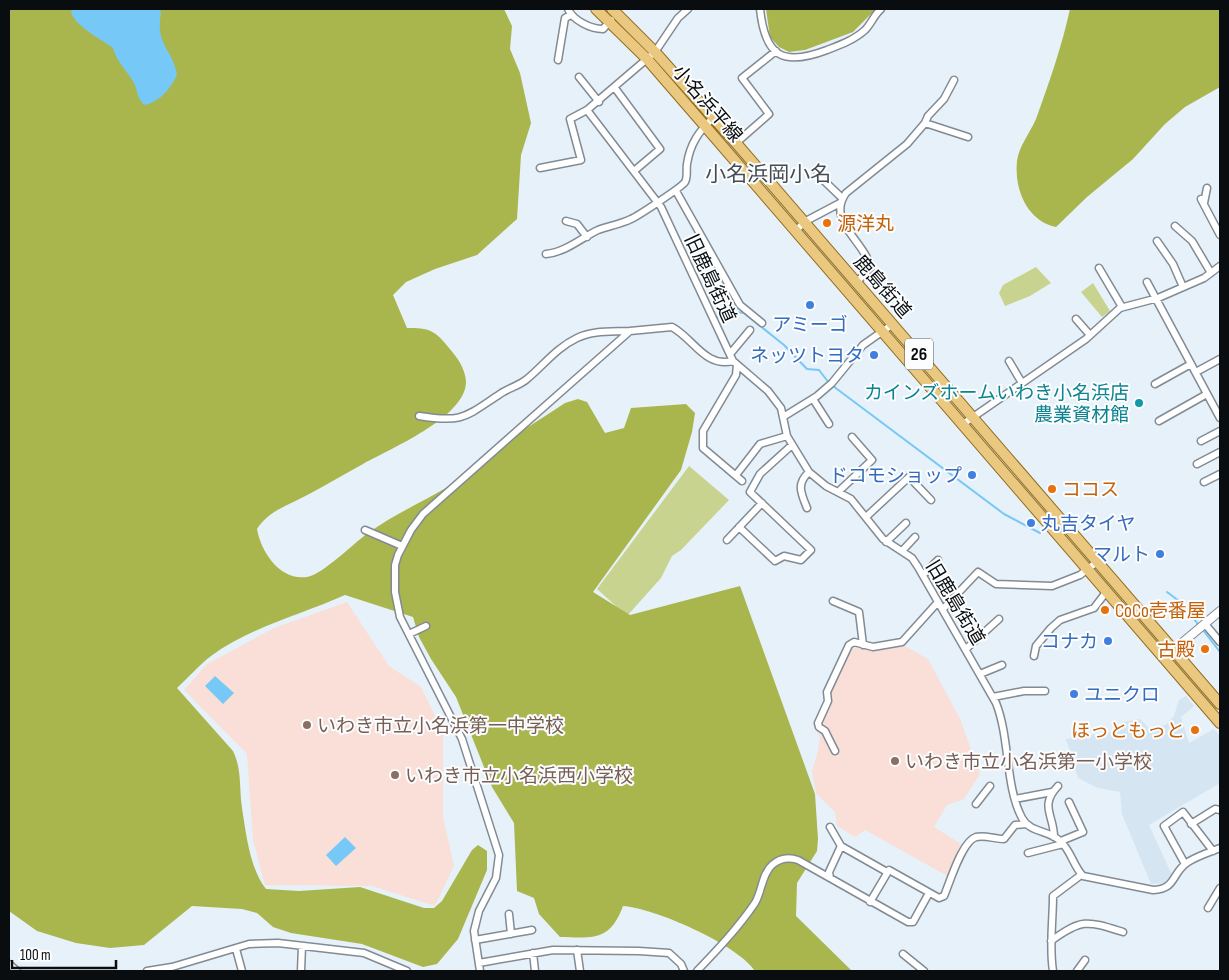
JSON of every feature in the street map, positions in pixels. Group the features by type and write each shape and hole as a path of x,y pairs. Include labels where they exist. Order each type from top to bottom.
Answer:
{"main road":[{"name":"小名浜平線","path":"596,9 613,15 647,60 1220,723"},
{"name":"鹿島街道","path":"613,15 655,52 736,143 1097,562 1174,648 1220,704"}],"street":[{"path":"540,168 581,160 570,119 599,102 647,60 655,52 678,18 688,9"},
{"path":"760,9 766,38 776,51 787,58 813,55 843,44 863,32 881,9"},
{"path":"558,60 565,18 569,12 597,29 603,29 613,15"},
{"path":"736,143 769,114 742,78 776,51"},
{"path":"579,77 599,102"},
{"path":"796,231 804,222 841,201 907,144 925,123 928,116 944,99 954,80"},
{"path":"615,88 660,149 634,171"},
{"name":"旧鹿島街道","path":"587,110 658,201 735,363 749,372 768,390 781,408 787,436 809,472 826,486 851,499 886,542 912,558 923,575 993,698 1004,727 1015,799 1026,824"},
{"path":"546,254 558,253 587,236 632,219 676,191 686,179 687,160 691,145 713,118"},
{"path":"925,123 968,137"},
{"path":"817,174 841,201 840,219 857,241 871,267 857,282"},
{"path":"1207,188 1202,201 1220,235"},
{"path":"676,191 740,305 762,323"},
{"path":"566,221 577,224 587,236"},
{"path":"1175,226 1192,241 1211,273"},
{"path":"1157,241 1173,264 1182,287"},
{"path":"963,424 1090,335 1122,307 1155,298 1182,287 1211,273 1220,266"},
{"path":"1099,268 1122,307"},
{"path":"1146,282 1220,418"},
{"path":"1076,319 1090,335"},
{"path":"783,417 813,399 830,384 863,345 893,324"},
{"path":"419,416 454,420 468,415 502,392 523,382 544,360 576,338 587,334 672,327 690,340 708,358 726,363 735,363 736,375 703,431 703,448 742,480"},
{"path":"730,354 750,330"},
{"path":"480,971 474,931 479,911 496,878 499,855 462,739 399,611 395,592 395,565 402,546 423,514 630,331"},
{"path":"1196,372 1220,359"},
{"path":"1009,361 1022,383"},
{"path":"1155,384 1192,364"},
{"path":"1159,420 1207,394"},
{"path":"813,399 830,424"},
{"path":"1201,441 1220,431"},
{"path":"736,475 760,444 787,436"},
{"path":"838,492 872,460 852,437"},
{"path":"739,527 775,561 784,556 801,560 811,550 750,492 760,474 792,445"},
{"path":"1197,464 1220,452"},
{"path":"807,508 800,490 801,480 809,472"},
{"path":"1204,482 1220,474"},
{"path":"866,517 909,477 931,500"},
{"path":"727,540 762,503"},
{"path":"886,542 906,523"},
{"path":"365,530 402,546"},
{"path":"902,551 915,537"},
{"path":"923,575 938,560"},
{"path":"943,609 978,572 996,584 1052,586 1080,575 1097,562"},
{"path":"1034,656 1036,646 1051,628 1060,620 1094,608 1107,591"},
{"path":"833,601 859,612 863,645"},
{"path":"835,751 825,731 819,728 818,723 828,701 827,690 849,645 854,642 873,647 902,642 938,602"},
{"path":"1164,658 1220,612"},
{"path":"966,648 999,619"},
{"path":"409,634 426,626"},
{"path":"1202,626 1220,642"},
{"path":"980,674 1002,664"},
{"path":"993,698 1024,691 1045,691"},
{"path":"976,804 990,786"},
{"path":"1054,837 1048,805 1052,792 1058,786"},
{"path":"1015,799 1052,792"},
{"path":"1028,853 1062,843 1083,832 1068,802"},
{"path":"1191,824 1215,809 1220,810"},
{"path":"1185,864 1164,826 1183,812 1213,851"},
{"path":"830,828 841,846 939,898 944,896 966,843 974,838 987,836 1004,839 1015,825 1026,824 1054,837 1062,843 1081,875 1094,880 1153,890 1163,889 1174,880 1185,864 1220,848"},
{"path":"830,878 828,872 841,846"},
{"path":"697,971 736,930 756,901 761,884 772,865 789,857 798,860 910,923 913,922 929,893"},
{"path":"870,902 887,872"},
{"path":"1053,971 1051,940 1053,896 1081,875"},
{"path":"1208,908 1220,888"},
{"path":"509,914 511,934"},
{"path":"1051,940 1066,930 1088,922 1123,932"},
{"path":"475,940 532,930"},
{"path":"147,971 188,963 257,943 315,946 364,953 395,969 407,971"},
{"path":"301,971 302,946"},
{"path":"236,949 242,971"},
{"path":"479,963 553,950 669,953 681,964 684,971"},
{"path":"577,950 580,971"},
{"path":"533,953 535,971"},
{"path":"903,954 924,971"},
{"path":"1076,971 1085,960"},
{"path":"188,963 191,971"},
{"path":"9,964 17,971"}],"shaded area":[{"path":"347,602 389,666 421,687 443,732 443,817 454,866 435,906 372,886 265,885 253,840 247,754 184,690 207,664 274,628"},
{"name":"いわき市立小名浜第一小学校","path":"903,645 928,659 960,719 980,774 964,799 947,805 934,827 961,844 949,877 865,830 855,837 837,826 835,812 816,793 812,771 820,736 814,728 813,722 852,649 857,647 873,651"},
{"path":"1186,696 1194,706 1181,717 1189,743 1214,729 1220,736 1220,783 1149,825 1172,875 1164,883 1151,884 1122,814 1120,792 1098,788 1078,778 1066,739 1117,731 1122,722 1140,719 1149,728 1165,725 1174,716 1179,700"}],"green space":[{"path":"9,9 504,9 512,26 510,49 520,73 531,123 521,155 517,219 477,255 435,269 406,282 393,295 407,328 431,331 444,342 458,359 466,381 463,394 454,407 425,430 268,516 257,529 259,538 267,555 280,570 297,577 307,577 321,571 377,527 450,485 495,449 565,403 578,399 587,402 605,433 624,428 631,408 686,404 695,413 692,432 681,470 593,592 630,615 740,586 815,794 817,851 797,883 796,916 852,971 755,971 731,950 694,929 654,913 623,906 612,926 599,935 582,938 560,937 539,914 534,898 517,891 514,823 492,787 456,697 419,637 413,617 345,595 242,637 211,656 177,688 233,751 239,772 245,829 252,861 266,889 299,891 360,887 424,908 434,908 442,901 472,850 478,845 487,851 487,870 458,939 437,964 423,967 362,944 291,933 273,927 257,913 242,909 192,906 144,945 110,948 76,943 37,931 9,911"},
{"path":"766,9 876,9 853,32 805,50 789,52 779,47 770,37"},
{"path":"1070,9 1220,9 1220,87 1185,107 1165,124 1133,159 1087,197 1056,227 1046,224 1030,211 1020,193 1017,161 1022,145 1036,119 1046,92"},
{"path":"1036,267 1051,283 1030,296 1005,306 999,293 1003,285"},
{"path":"1093,283 1110,311 1102,317 1081,292"},
{"path":"689,466 729,500 681,550 672,556 661,578 627,616 597,589"}],"water":[{"path":"71,9 159,9 161,13 160,33 175,66 177,75 168,90 156,101 145,105 142,103 134,83 117,58 113,48 81,26 72,15"},
{"path":"215,676 234,693 223,704 205,686"},
{"path":"345,837 356,848 336,866 326,855"}],"waterway":[{"path":"718,317 729,311 744,313 784,345 807,369 819,370 829,383"},
{"path":"833,386 1004,514 1040,533"},
{"path":"1167,592 1183,604 1200,627"},
{"path":"1203,630 1220,652"}],"place":[{"name":"源洋丸","path":"827,223"},
{"name":"アミーゴ","path":"810,305"},
{"name":"ネッツトヨタ","path":"874,355"},
{"name":"カインズホームいわき小名浜店 農業資材館","path":"1139,403"},
{"name":"ドコモショップ","path":"972,475"},
{"name":"ココス","path":"1052,489"},
{"name":"丸吉タイヤ","path":"1031,523"},
{"name":"マルト","path":"1160,554"},
{"name":"CoCo壱番屋","path":"1105,610"},
{"name":"コナカ","path":"1108,641"},
{"name":"古殿","path":"1205,649"},
{"name":"ユニクロ","path":"1074,694"},
{"name":"いわき市立小名浜第一中学校","path":"307,725"},
{"name":"ほっともっと","path":"1195,730"},
{"name":"いわき市立小名浜第一小学校","path":"895,761"},
{"name":"いわき市立小名浜西小学校","path":"395,775"}],"district":[{"name":"小名浜岡小名","path":"768,174"}]}
